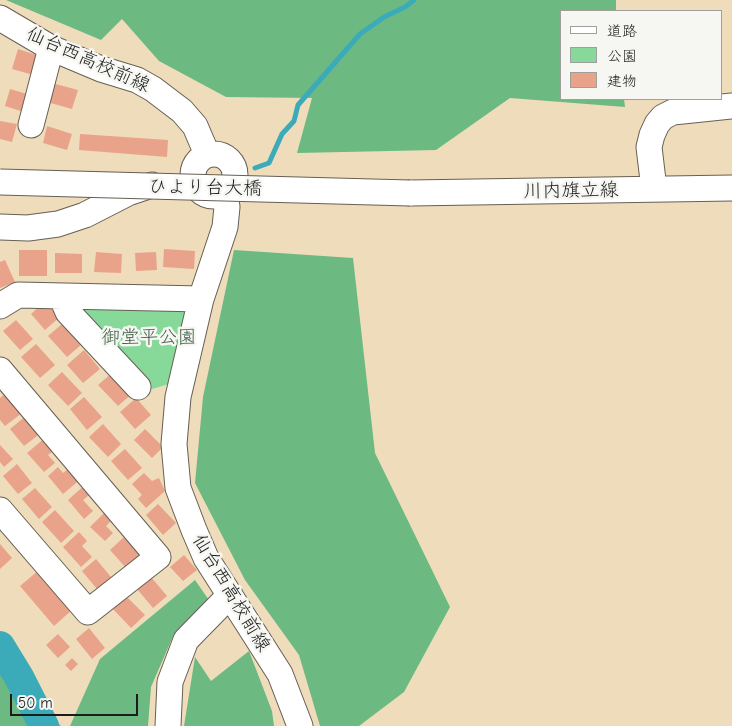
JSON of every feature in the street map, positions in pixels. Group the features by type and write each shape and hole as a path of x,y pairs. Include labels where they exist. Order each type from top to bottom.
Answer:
{"street":[{"name":"仙台西高校前線","path":"0,18 51,48 101,69 138,80 153,88 182,111 194,126 207,154"},
{"path":"31,125 51,48"},
{"path":"654,189 649,147 657,124 673,112 732,106"},
{"path":"218,153 225,156 234,167 234,181 231,188 225,193 212,196 206,195 195,186 192,180 194,166 198,160 207,154 218,153"},
{"path":"0,226 28,228 58,224 85,216 135,191 157,183 192,180"},
{"name":"ひより台大橋","path":"0,182 410,193"},
{"name":"川内旗立線","path":"410,193 732,188"},
{"name":"仙台西高校前線","path":"225,193 227,207 225,227 201,299 178,398 174,444 178,488 206,558 280,674 300,726"},
{"path":"0,306 18,295 201,299"},
{"path":"61,296 68,312 138,387"},
{"path":"0,370 158,556 88,612 0,510"},
{"path":"168,725 170,682 186,640 230,595"}],"green space":[{"path":"6,0 616,0 616,10 560,10 560,100 624,100 625,107 510,98 436,150 297,153 312,98 226,97 159,61 122,19 101,40"},
{"path":"234,250 353,258 375,453 450,607 404,692 359,726 320,726 299,655 245,580 195,483 203,397"},
{"name":"御堂平公園","path":"84,302 186,310 169,384 152,389 85,312"},
{"path":"195,580 211,603 174,634 151,687 148,726 70,726 100,659"},
{"path":"249,651 272,711 274,726 184,726 195,657 211,681"},
{"path":"0,664 61,726 0,726"}],"building":[{"path":"18,49 42,57 37,76 12,69"},
{"path":"52,83 78,90 72,109 47,102"},
{"path":"10,89 34,96 30,114 5,106"},
{"path":"0,121 17,124 12,142 0,139"},
{"path":"47,126 72,134 67,150 43,143"},
{"path":"80,134 168,140 167,157 79,150"},
{"path":"164,249 195,251 194,269 163,267"},
{"path":"19,250 47,250 47,276 19,276"},
{"path":"96,252 122,254 121,273 94,272"},
{"path":"156,252 157,270 136,271 135,253"},
{"path":"55,253 82,254 82,273 55,273"},
{"path":"5,260 15,282 0,288 0,262"},
{"path":"47,299 61,316 45,330 31,314"},
{"path":"16,320 33,339 20,350 3,331"},
{"path":"62,324 81,345 67,357 48,336"},
{"path":"36,344 55,365 40,378 21,357"},
{"path":"84,350 100,369 83,383 67,365"},
{"path":"62,372 82,393 68,406 48,385"},
{"path":"113,372 133,393 118,406 98,385"},
{"path":"6,393 22,413 5,426 0,420 0,398"},
{"path":"84,397 102,417 87,430 70,409"},
{"path":"136,398 151,415 135,429 120,412"},
{"path":"27,415 41,433 24,446 10,429"},
{"path":"103,424 121,444 108,457 89,437"},
{"path":"145,429 163,447 152,458 134,440"},
{"path":"46,437 56,449 48,455 55,463 44,472 27,453"},
{"path":"0,445 13,459 4,467 0,462"},
{"path":"125,449 142,468 128,480 111,461"},
{"path":"17,464 32,483 18,494 3,476"},
{"path":"72,466 82,478 63,494 48,476 58,467 63,473"},
{"path":"144,473 152,481 159,478 165,491 146,508 138,499 142,495 132,484"},
{"path":"86,484 93,492 83,500 93,511 84,519 68,500"},
{"path":"35,488 52,507 39,519 22,499"},
{"path":"158,504 176,523 163,535 146,515"},
{"path":"55,510 74,531 61,543 42,522"},
{"path":"104,513 111,521 106,526 113,533 105,541 90,527"},
{"path":"79,532 87,541 82,546 92,557 81,567 63,547"},
{"path":"124,537 140,555 126,568 110,550"},
{"path":"0,544 12,558 0,569"},
{"path":"184,555 197,570 183,581 170,567"},
{"path":"96,559 111,577 97,589 82,571"},
{"path":"39,570 73,609 54,626 20,586"},
{"path":"151,577 167,596 153,608 137,589"},
{"path":"125,595 145,615 131,628 112,608"},
{"path":"89,628 105,648 92,659 76,639"},
{"path":"58,634 70,647 58,658 46,645"},
{"path":"72,658 78,664 71,671 65,665"}],"waterway":[{"path":"255,168 269,163 282,134 294,121 298,105 360,34 384,17 405,7 414,0"},
{"path":"0,646 19,677 44,726"}]}
